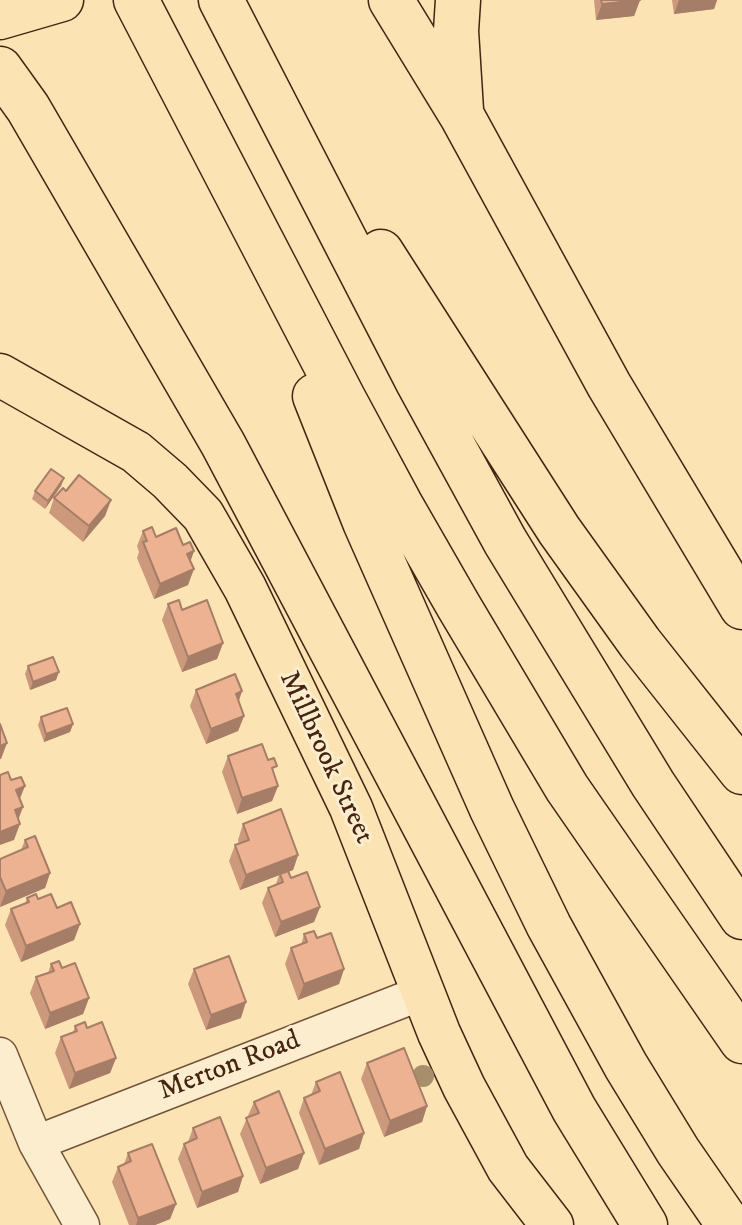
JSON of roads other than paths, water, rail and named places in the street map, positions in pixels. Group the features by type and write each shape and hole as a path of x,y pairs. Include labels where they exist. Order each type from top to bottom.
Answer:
{"highway":[{"path":"136,0 400,504 567,788 742,1041"},
{"path":"222,0 292,105 401,285 559,530 640,643 742,772"},
{"path":"222,0 418,382 505,541 653,784 742,917"},
{"path":"391,0 462,116 609,385 742,607"},
{"path":"458,0 456,31 462,116"},
{"path":"0,69 28,108 223,444 574,1109 645,1225"},
{"path":"230,182 365,522 498,820 560,949 602,1025 678,1151 729,1225"},
{"path":"653,454 742,566"}],"main road":[{"name":"Millbrook Street","path":"0,375 136,452 162,473 203,515 245,588 351,808 451,1060 508,1168 552,1225"}],"street":[{"name":"Merton Road","path":"36,1143 424,992"},
{"path":"0,1055 36,1143 82,1225"}]}
